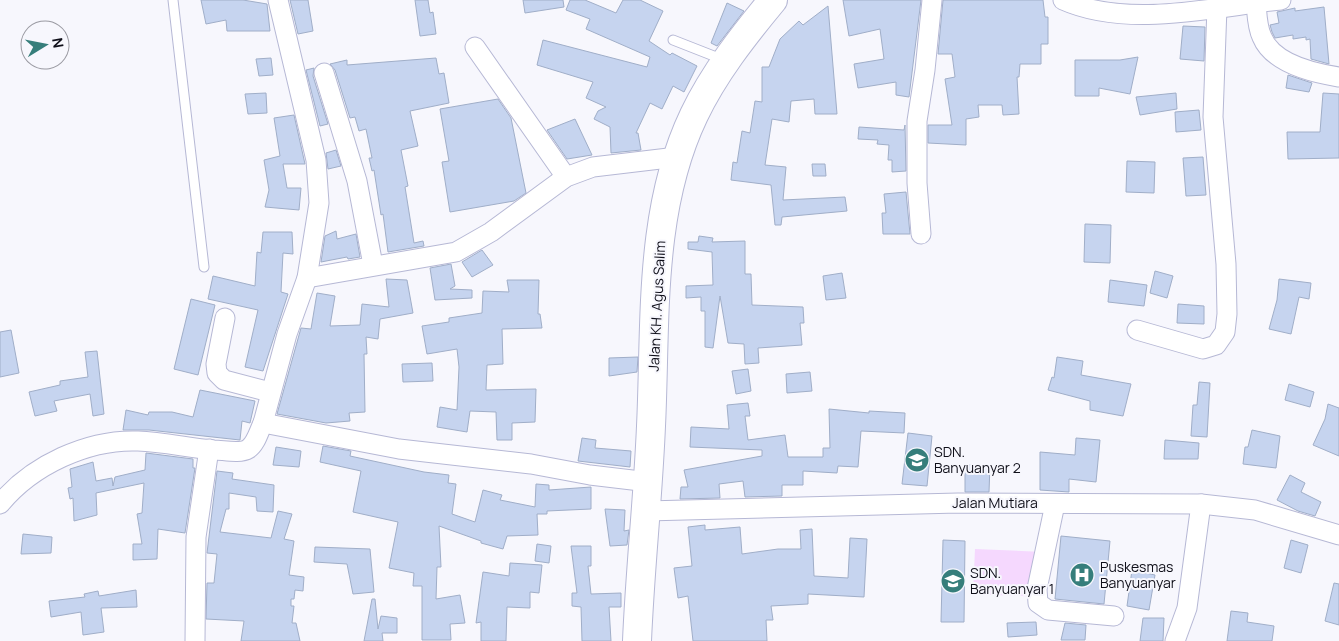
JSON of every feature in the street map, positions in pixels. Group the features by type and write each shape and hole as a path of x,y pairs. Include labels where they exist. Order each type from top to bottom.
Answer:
{"highway":[{"name":"Jalan KH. Agus Salim","path":"637,641 649,482 660,240 677,158 694,115 726,61 773,0"}],"street":[{"path":"0,504 8,494 53,462 100,444 137,441 209,450 237,451 248,449 263,422 292,318 307,278 318,210 316,160 278,0"},
{"path":"921,234 917,183 917,122 925,70 932,0"},
{"path":"1063,0 1095,10 1134,14 1217,8 1281,0"},
{"path":"1256,3 1259,30 1263,40 1277,56 1315,72 1339,77"},
{"path":"1137,330 1203,349 1216,345 1225,332 1227,314 1226,264 1213,117 1217,8"},
{"path":"475,47 566,177"},
{"path":"324,73 356,181 373,265"},
{"path":"307,278 456,252 492,232 566,177 593,167 677,158"},
{"path":"225,318 216,364 217,373 224,380 270,392"},
{"path":"263,422 399,449 531,464 590,475 649,482"},
{"path":"195,641 196,537 209,450"},
{"name":"Jalan Mutiara","path":"646,511 958,503 1201,504 1255,510 1339,535"},
{"path":"1055,504 1037,589 1038,603 1048,610 1114,616"},
{"path":"1176,641 1187,608 1201,504"}],"lane":[{"path":"173,0 204,266"},
{"path":"674,40 726,61"}],"shaded area":[{"path":"975,549 1044,552 1042,597 973,594"}],"building":[{"path":"201,0 243,0 267,4 270,31 227,31 226,20 206,24"},
{"path":"290,0 308,0 313,31 298,34"},
{"path":"415,0 428,0 430,13 433,12 436,34 420,36"},
{"path":"523,0 563,0 564,7 525,13"},
{"path":"570,0 585,0 616,13 623,0 640,0 663,11 649,41 670,55 672,53 697,66 684,92 673,86 662,109 650,103 636,133 638,133 641,150 611,153 610,127 594,119 598,111 606,107 586,98 593,82 537,65 543,40 647,67 650,57 586,29 590,19 566,10"},
{"path":"843,0 921,0 909,97 896,95 896,82 858,88 854,64 884,59 880,29 849,36"},
{"path":"943,0 1043,0 1045,17 1048,17 1048,44 1041,44 1041,64 1020,64 1019,77 1017,77 1019,114 1003,115 1002,105 978,105 979,117 966,119 966,145 928,143 928,125 952,125 945,79 955,77 952,54 938,54"},
{"path":"727,3 744,11 717,46 711,43"},
{"path":"828,6 837,114 815,114 814,99 791,101 789,122 772,119 765,165 786,167 783,200 845,197 847,211 782,217 781,225 775,225 771,185 731,180 733,162 737,163 742,131 750,133 755,101 762,102 762,67 769,67 780,39 799,21 803,25"},
{"path":"1324,7 1329,64 1311,59 1310,39 1306,40 1306,37 1293,39 1293,35 1275,38 1270,25 1279,23 1277,12 1295,8 1295,11"},
{"path":"1183,26 1205,27 1204,61 1180,59"},
{"path":"1138,57 1130,94 1099,88 1099,96 1075,96 1075,60 1120,60"},
{"path":"271,58 273,75 259,76 256,59"},
{"path":"436,58 439,74 444,73 449,103 410,111 418,146 401,150 408,186 405,187 414,243 423,241 424,246 388,252 383,214 381,215 374,170 372,171 369,158 372,158 366,129 359,131 355,117 350,118 335,70 330,64 347,60 347,65"},
{"path":"314,68 313,76 328,124 320,126 306,70"},
{"path":"1288,75 1312,83 1309,92 1286,88"},
{"path":"266,93 267,113 248,114 245,94"},
{"path":"1176,93 1177,109 1140,115 1136,97"},
{"path":"1323,93 1339,94 1339,158 1288,159 1287,132 1320,132"},
{"path":"498,99 511,118 526,193 514,201 450,212 442,162 449,161 440,109"},
{"path":"1199,110 1201,130 1176,132 1175,112"},
{"path":"294,115 305,164 283,164 287,188 301,188 299,210 265,207 269,190 264,160 280,156 274,118"},
{"path":"575,119 592,155 567,159 547,130"},
{"path":"905,125 906,171 892,172 892,160 888,160 889,145 877,144 878,140 858,139 859,127 904,130"},
{"path":"336,150 341,166 328,169 326,153"},
{"path":"1203,157 1206,195 1186,196 1183,158"},
{"path":"1127,161 1155,162 1154,193 1126,192"},
{"path":"812,164 825,164 826,176 813,176"},
{"path":"906,192 910,234 883,234 882,213 886,213 884,194"},
{"path":"1085,224 1111,225 1110,263 1084,262"},
{"path":"336,231 337,239 356,234 360,257 348,259 347,257 321,262 325,236"},
{"path":"263,232 292,232 293,254 283,253 281,292 288,294 263,371 245,367 258,310 208,299 213,276 255,286 257,252 261,253"},
{"path":"699,236 713,238 712,242 745,241 745,274 751,274 752,305 803,307 804,323 800,323 802,345 758,348 759,363 745,364 744,344 728,343 720,296 713,348 705,347 705,311 701,311 701,297 686,298 686,286 713,285 712,252 688,249 688,242 698,242"},
{"path":"482,250 493,265 472,277 462,262"},
{"path":"451,264 455,286 450,289 472,290 472,298 435,300 430,268"},
{"path":"1155,271 1173,276 1167,298 1150,293"},
{"path":"842,273 846,298 826,300 823,276"},
{"path":"386,279 407,280 413,313 380,319 378,339 366,337 367,354 364,354 365,412 349,413 350,421 326,423 277,414 301,328 311,329 317,293 335,296 330,326 360,325 362,304 389,307"},
{"path":"1279,279 1311,283 1309,299 1299,297 1291,334 1269,329 1277,300"},
{"path":"507,280 539,280 538,314 540,314 542,328 502,329 503,364 487,365 486,390 536,389 535,422 512,423 512,440 497,440 496,412 470,411 467,432 437,427 440,407 457,410 459,367 457,349 427,354 422,326 449,322 449,318 482,313 483,291 509,292"},
{"path":"1110,280 1147,285 1144,306 1108,302"},
{"path":"191,299 215,305 198,375 174,369"},
{"path":"1178,304 1204,306 1204,324 1177,323"},
{"path":"11,330 19,373 0,377 0,332"},
{"path":"97,351 104,414 93,416 90,394 54,401 57,411 35,416 29,392 60,385 60,381 88,377 85,352"},
{"path":"638,357 637,372 609,376 609,358"},
{"path":"1057,357 1083,361 1081,375 1131,384 1123,416 1090,410 1090,401 1048,390 1052,377 1054,378"},
{"path":"432,363 433,381 403,382 402,364"},
{"path":"748,369 751,391 736,394 732,371"},
{"path":"810,372 812,391 787,393 786,374"},
{"path":"1199,382 1210,383 1207,437 1191,436 1193,405 1197,405"},
{"path":"1289,384 1314,392 1310,407 1285,400"},
{"path":"200,390 255,401 250,423 242,421 240,440 149,430 123,430 126,410 148,415 149,412 172,412 193,417"},
{"path":"748,403 750,416 745,416 748,440 785,435 788,457 823,457 823,448 830,448 829,409 869,413 869,411 905,413 904,433 861,431 858,467 838,466 837,473 803,471 803,485 782,485 782,496 745,497 743,481 719,484 720,498 680,499 681,487 688,487 684,470 762,456 762,450 690,447 691,427 729,429 727,405"},
{"path":"1328,404 1339,408 1339,456 1313,445 1325,419"},
{"path":"1252,430 1280,436 1276,468 1243,464 1245,447 1248,447"},
{"name":"SDN. Banyuanyar 2","path":"908,433 932,436 927,486 902,484"},
{"path":"582,438 596,440 595,448 631,451 630,467 578,461"},
{"path":"1076,438 1100,440 1096,482 1069,479 1069,492 1040,490 1040,452 1075,455"},
{"path":"1165,440 1199,443 1198,459 1164,459"},
{"path":"323,446 351,451 350,456 424,472 449,475 448,483 456,484 452,514 475,522 483,490 502,495 500,500 535,507 536,484 549,485 549,490 591,487 591,509 547,511 547,514 537,514 538,535 507,536 503,549 481,543 481,541 439,526 441,567 437,567 436,599 460,595 465,623 450,624 451,640 422,640 422,586 413,586 414,573 389,568 398,522 353,512 361,471 320,462"},
{"path":"276,447 301,451 299,467 273,465"},
{"path":"146,453 193,459 193,468 195,468 185,533 158,529 157,559 133,560 133,544 142,544 137,514 142,513 144,483 96,493 97,515 74,521 73,498 70,499 68,488 72,487 70,469 93,462 96,481 112,478 113,486 115,477 145,470"},
{"path":"965,465 990,465 989,492 965,492"},
{"path":"217,471 233,473 232,479 274,485 273,512 257,511 256,497 229,493 229,509 226,509 220,532 271,538 278,511 292,514 284,539 294,541 289,575 304,577 303,591 295,590 294,599 291,599 291,606 294,606 292,623 296,623 300,641 241,641 244,621 206,619 207,583 214,583 217,554 207,553"},
{"path":"1290,475 1305,483 1301,492 1321,502 1315,516 1298,511 1277,500"},
{"path":"605,509 625,510 624,531 629,530 627,545 610,546"},
{"path":"705,525 705,530 740,527 742,554 778,549 801,549 800,530 812,529 814,576 848,578 850,538 867,539 864,597 808,594 808,604 771,606 773,620 766,620 767,641 693,641 688,596 678,598 674,568 692,566 688,527"},
{"path":"23,534 52,537 51,553 21,554"},
{"name":"Puskesmas Banyuanyar","path":"1061,536 1110,541 1104,604 1055,599"},
{"name":"SDN. Banyuanyar 1","path":"943,540 965,541 964,622 941,622"},
{"path":"1291,540 1308,545 1301,573 1284,568"},
{"path":"537,544 551,546 549,563 535,561"},
{"path":"571,546 591,546 591,566 588,566 591,594 621,593 621,607 609,607 611,641 582,641 581,607 572,606 572,593 577,593"},
{"path":"315,547 370,549 374,592 353,594 347,564 314,562"},
{"path":"510,563 542,565 539,593 530,592 530,608 507,607 506,641 481,641 481,622 476,623 483,572 509,576"},
{"path":"1132,570 1155,575 1149,610 1127,606"},
{"path":"1334,583 1339,584 1339,625 1325,621"},
{"path":"136,590 137,607 101,608 104,632 83,635 81,612 51,617 49,601 85,597 84,594 98,591 99,596"},
{"path":"372,599 375,599 378,629 381,616 397,618 397,633 382,633 383,641 364,641"},
{"path":"1231,611 1248,613 1247,622 1274,626 1272,641 1227,641"},
{"path":"1143,618 1164,618 1163,641 1140,641"},
{"path":"1036,622 1037,635 1008,637 1007,623"},
{"path":"1065,623 1086,625 1085,640 1061,640"}],"place":[{"name":"SDN. Banyuanyar 2","path":"917,460"},
{"name":"Puskesmas Banyuanyar","path":"1082,575"},
{"name":"SDN. Banyuanyar 1","path":"953,581"}]}
